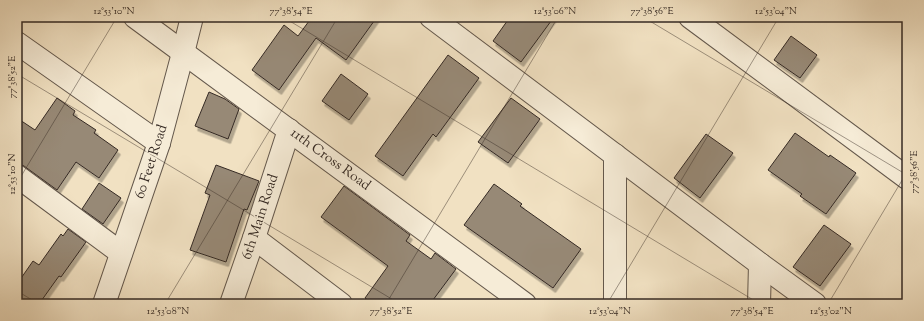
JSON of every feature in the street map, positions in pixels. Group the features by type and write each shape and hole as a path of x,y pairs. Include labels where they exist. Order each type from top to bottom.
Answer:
{"street":[{"name":"11th Cross Road","path":"135,17 289,130 507,297 525,304"},
{"name":"60 Feet Road","path":"104,304 159,143 184,53 192,17"},
{"path":"431,17 815,304"},
{"path":"690,17 907,178"},
{"path":"17,43 159,143"},
{"name":"6th Main Road","path":"231,304 289,130"},
{"path":"615,156 615,304"},
{"path":"17,176 121,253"},
{"path":"254,238 341,304"},
{"path":"759,304 760,264"}],"building":[{"path":"312,17 377,17 346,60 316,38 279,90 252,70 284,25 298,36"},
{"path":"510,17 554,17 521,62 493,41"},
{"path":"791,36 817,55 800,78 774,60"},
{"path":"448,55 479,78 436,137 433,134 403,176 375,156"},
{"path":"341,74 368,94 349,120 322,101"},
{"path":"209,92 225,99 239,109 228,139 195,126"},
{"path":"57,98 75,111 73,115 96,130 94,133 118,150 99,178 76,162 57,190 24,166 17,163 17,118 35,130"},
{"path":"511,98 540,119 508,163 478,142"},
{"path":"795,133 829,157 830,155 856,173 826,214 800,196 802,194 768,170"},
{"path":"706,134 733,153 700,198 674,178"},
{"path":"216,165 259,181 247,210 244,209 226,262 190,250 210,195 205,193"},
{"path":"99,183 121,198 103,224 82,209"},
{"path":"494,184 522,204 520,206 581,249 553,288 464,225"},
{"path":"344,186 410,235 406,241 431,259 435,253 456,269 430,304 373,304 365,298 388,266 321,217"},
{"path":"824,225 851,244 820,286 793,267"},
{"path":"68,229 86,242 61,277 59,276 39,304 27,304 17,297 17,284 33,261 39,265 61,234 63,236"}]}
